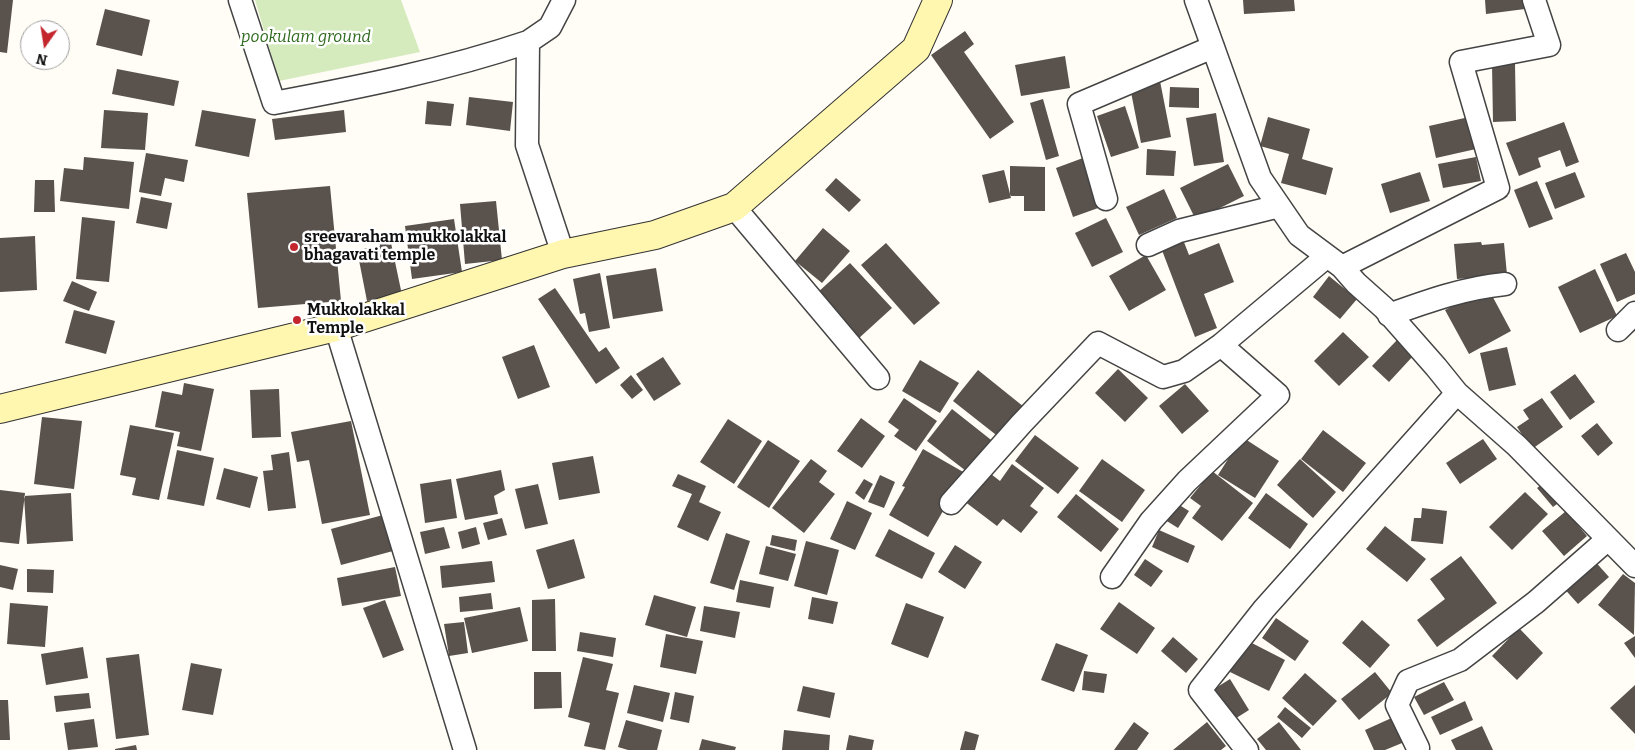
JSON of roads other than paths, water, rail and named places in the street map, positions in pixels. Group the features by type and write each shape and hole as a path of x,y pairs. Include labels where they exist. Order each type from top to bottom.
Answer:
{"main road":[{"path":"0,409 336,327 563,254 656,235 734,207 916,49 938,0"}],"street":[{"path":"240,0 274,103 374,85 473,60 528,42 550,27 564,0"},
{"path":"1196,0 1260,178 1299,235 1334,262 1390,315 1436,367 1456,393 1517,446 1635,566"},
{"path":"951,503 1021,424 1098,343 1163,377 1184,371 1334,262 1498,188 1461,62 1549,45 1534,0"},
{"path":"528,42 527,144 563,254"},
{"path":"1106,199 1079,104 1213,48"},
{"path":"1148,245 1179,231 1279,206"},
{"path":"734,207 878,378"},
{"path":"1390,315 1453,292 1475,287 1505,284"},
{"path":"1618,330 1635,313"},
{"path":"336,327 464,750"},
{"path":"1112,577 1157,514 1187,481 1278,395 1221,345"},
{"path":"1247,750 1200,690 1264,609 1456,393"},
{"path":"1418,748 1397,705 1408,681 1460,660 1536,602 1608,539"}],"place":[{"name":"sreevaraham mukkolakkal bhagavati temple","path":"294,247"},
{"name":"Mukkolakkal Temple","path":"297,320"}],"park label":[{"name":"pookulam ground","path":"306,38"}]}
